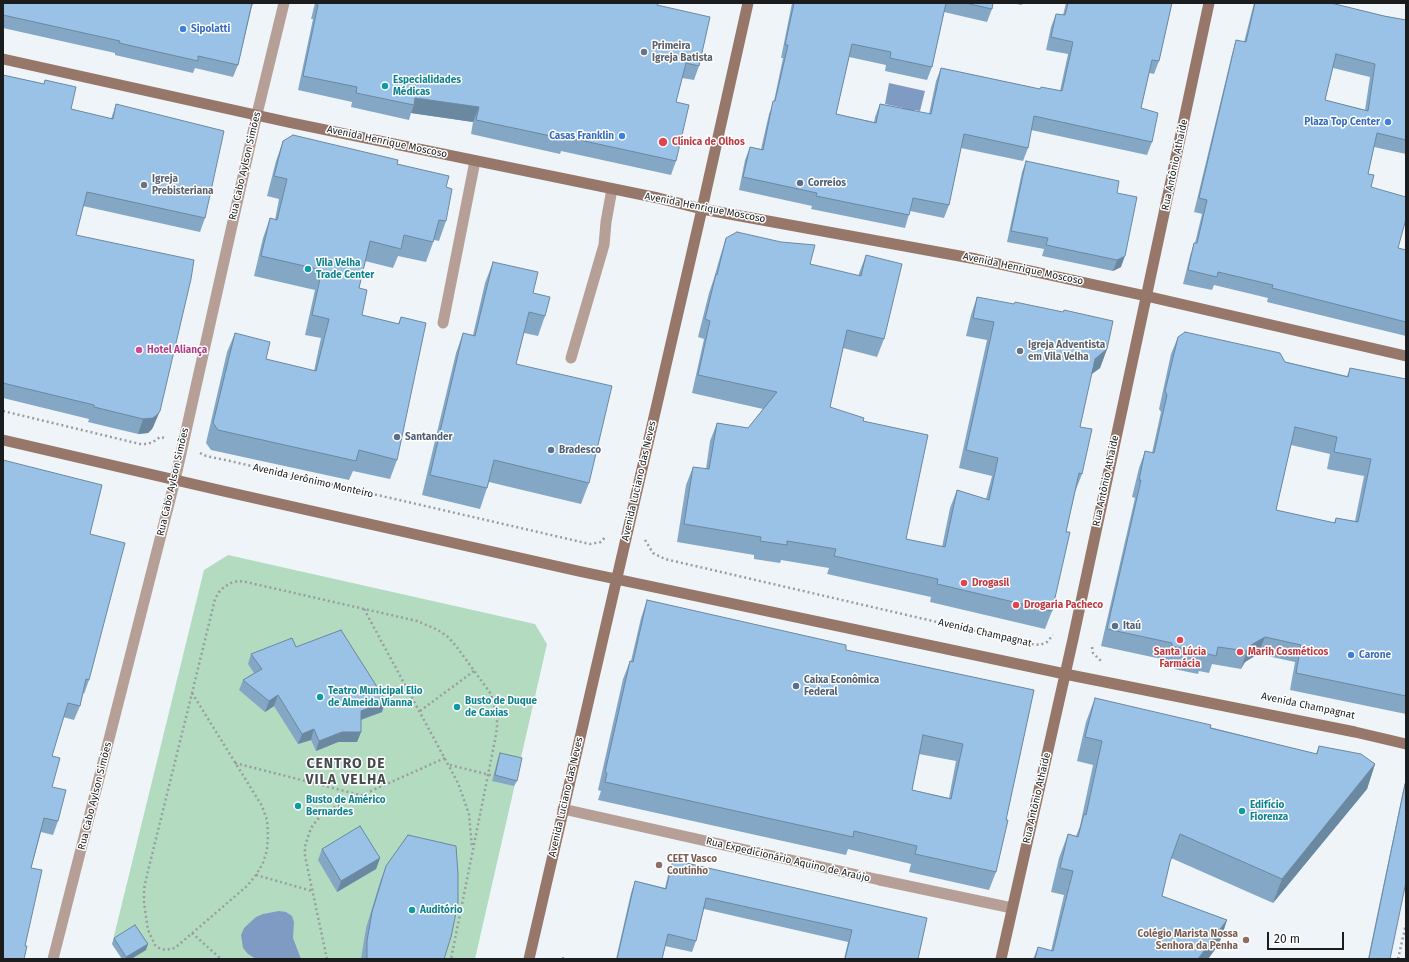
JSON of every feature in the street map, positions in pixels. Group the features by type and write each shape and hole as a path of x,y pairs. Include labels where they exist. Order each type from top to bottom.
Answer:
{"main road":[{"name":"Avenida Luciano das Neves","path":"529,959 748,3"},
{"name":"Rua Antônio Athaíde","path":"1001,959 1073,639 1209,3"},
{"name":"Avenida Henrique Moscoso","path":"3,59 702,209 976,259 1146,296 1406,356"},
{"path":"3,440 570,569 617,578"},
{"name":"Avenida Champagnat","path":"617,578 1065,674 1355,732 1406,744"}],"street":[{"name":"Rua Cabo Aylson Simões","path":"53,959 175,480 257,114 284,3"},
{"path":"443,323 475,161"},
{"path":"571,358 604,245 606,222 612,189"},
{"name":"Rua Expedicionário Aquino de Araújo","path":"563,810 1012,908"}],"path":[{"name":"Avenida Jerônimo Monteiro","path":"3,411 140,444 153,442 160,437 193,443 198,451 206,456 590,544 601,542 608,532 626,536"},
{"name":"Avenida Champagnat","path":"626,536 646,541 648,547 653,553 665,559 1026,643 1040,645 1051,639 1054,633 1092,644 1093,653 1101,661"},
{"path":"192,693 262,806 267,820 267,850 263,863 247,886 192,934 174,948 165,950 155,945 148,930 144,903 144,889 192,693 216,599 224,587 238,581 246,582 417,621 438,630 456,646 490,694 497,715 495,740 450,959"},
{"path":"364,608 460,788 469,814 472,852"},
{"path":"420,711 474,671"},
{"path":"327,959 305,856 305,846 311,828 324,813 360,795 445,758"},
{"path":"236,763 360,795"},
{"path":"449,765 494,776"},
{"path":"256,875 312,891"},
{"path":"1398,959 1406,924"},
{"path":"192,934 221,959"},
{"path":"562,958 566,959"}],"green space":[{"path":"228,555 535,624 547,644 475,959 122,959 112,944 204,570"}],"water":[{"path":"889,83 925,91 920,111 915,110 914,114 902,112 903,108 885,104"},
{"path":"279,911 286,912 292,916 294,922 293,938 301,959 256,959 248,954 243,948 241,935 244,928 256,917"}],"building":[{"name":"Sipolatti","path":"3,3 252,3 238,65 198,56 198,61 119,43 120,41 3,15"},
{"path":"317,3 658,3 657,5 710,17 699,66 686,63 676,102 689,105 676,161 566,137 565,139 476,120 479,107 415,98 414,105 356,93 357,87 303,76 318,5"},
{"path":"794,3 946,3 932,67 890,58 891,52 852,44 836,114 876,123 880,104 931,114 941,68 1040,89 1041,87 1062,91 1073,42 1051,37 1056,14 1065,15 1068,3 1172,3 1159,61 1152,60 1141,108 1158,113 1152,142 1034,116 1028,148 964,134 949,205 913,198 909,215 816,196 817,193 743,177 750,147 763,150 773,101 775,101 788,45 785,45"},
{"path":"965,3 993,3 992,9"},
{"path":"1255,3 1331,3 1406,20 1406,140 1377,133 1368,174 1374,175 1371,187 1406,197 1406,219 1398,248 1406,250 1406,322 1272,288 1273,285 1218,272 1217,277 1188,270 1194,243 1197,243 1207,200 1199,198 1236,40 1246,42","holes":["1336,54 1375,64 1368,111 1325,100"]},
{"path":"3,75 44,84 45,80 76,87 71,109 113,119 116,104 224,131 205,218 87,192 76,235 194,260 191,279 160,411 153,418 143,419 94,407 94,405 3,383"},
{"path":"293,135 398,160 397,164 449,176 446,187 452,189 446,221 439,220 433,242 404,235 401,249 370,241 359,288 367,290 362,315 399,324 401,317 426,323 397,460 359,450 356,461 218,430 213,423 235,333 270,342 266,359 316,371 329,319 312,315 322,270 261,256 270,218 277,220 287,179 274,176 283,141"},
{"path":"1026,161 1119,181 1117,193 1137,197 1125,256 1117,260 1046,245 1048,238 1011,231"},
{"path":"737,232 781,242 815,245 810,264 861,276 866,255 902,264 884,339 847,330 830,407 864,418 863,421 928,435 906,539 945,547 957,490 989,500 998,458 966,450 994,322 973,318 977,297 1014,304 1015,302 1063,312 1064,310 1113,321 1107,349 1095,359 1080,427 1092,429 1082,474 1079,473 1066,532 1070,532 1052,611 937,584 938,579 834,556 836,549 787,541 787,545 760,541 761,537 684,524 693,467 709,469 717,423 748,428 777,392 698,375 710,321 705,319 716,274 717,275 726,238"},
{"path":"493,262 538,272 533,293 550,297 545,316 529,312 516,364 612,386 589,483 494,460 487,488 430,475 463,333 475,336"},
{"path":"1185,332 1280,353 1285,362 1348,377 1350,368 1406,379 1406,696 1296,673 1301,645 1265,637 1251,645 1247,651 1218,647 1216,656 1205,653 1204,657 1181,652 1181,648 1172,646 1172,643 1107,629 1141,480 1139,480 1145,451 1154,453 1167,395 1165,391 1178,337","holes":["1295,427 1337,437 1334,452 1371,459 1358,522 1336,518 1335,523 1276,510"]},
{"path":"3,460 102,485 90,534 125,543 89,680 86,679 80,706 68,703 52,756 60,758 52,787 66,790 58,821 44,818 31,868 42,870 25,946 27,946 24,959 3,959"},
{"path":"647,600 846,645 846,650 1034,690 996,872 915,854 917,846 854,831 853,837 605,782 607,773 605,772 630,661 633,662","holes":["923,735 963,744 951,799 912,790"]},
{"name":"Teatro Municipal Elio de Almeida Vianna","path":"341,630 386,701 361,711 361,732 342,732 319,741 314,729 302,734 278,695 269,701 243,680 262,669 251,654 292,638 296,647"},
{"path":"1095,698 1211,725 1210,728 1317,754 1319,746 1361,754 1375,764 1282,879 1180,834 1170,862 1162,896 1227,920 1198,959 1035,959 1038,947 1053,951 1073,871 1060,868 1068,834 1078,837 1084,814 1086,815 1102,741 1085,737"},
{"path":"500,753 522,758 517,781 495,775"},
{"path":"1405,784 1406,882 1390,959 1371,959 1369,958"},
{"path":"360,826 380,858 341,881 322,849"},
{"name":"Auditório","path":"408,835 456,846 458,903 451,937 444,959 367,959 367,941 372,912 386,866"},
{"path":"673,860 927,918 918,959 845,959 852,930 706,898 696,941 668,934 662,959 617,959 635,881 666,889"},
{"path":"135,925 148,944 126,957 114,938"}],"place":[{"name":"Sipolatti","path":"183,29"},
{"name":"Primeira Igreja Batista","path":"644,52"},
{"name":"Especialidades Médicas","path":"385,86"},
{"name":"Plaza Top Center","path":"1388,122"},
{"name":"Casas Franklin","path":"622,136"},
{"name":"Clínica de Olhos","path":"663,142"},
{"name":"Correios","path":"800,183"},
{"name":"Igreja Prebisteriana","path":"144,185"},
{"name":"Vila Velha Trade Center","path":"308,269"},
{"name":"Hotel Aliança","path":"139,350"},
{"name":"Igreja Adventista em Vila Velha","path":"1020,351"},
{"name":"Santander","path":"397,437"},
{"name":"Bradesco","path":"551,450"},
{"name":"Drogasil","path":"964,583"},
{"name":"Drogaria Pacheco","path":"1016,605"},
{"name":"Itaú","path":"1115,626"},
{"name":"Santa Lúcia Farmácia","path":"1180,640"},
{"name":"Marih Cosméticos","path":"1240,652"},
{"name":"Carone","path":"1351,655"},
{"name":"Caixa Econômica Federal","path":"796,686"},
{"name":"Teatro Municipal Elio de Almeida Vianna","path":"320,697"},
{"name":"Busto de Duque de Caxias","path":"457,707"},
{"name":"Busto de Américo Bernardes","path":"298,806"},
{"name":"Edifício Fiorenza","path":"1242,811"},
{"name":"CEET Vasco Coutinho","path":"659,865"},
{"name":"Auditório","path":"412,910"},
{"name":"Colégio Marista Nossa Senhora da Penha","path":"1246,940"}],"district":[{"name":"CENTRO DE VILA VELHA","path":"346,772"}]}
